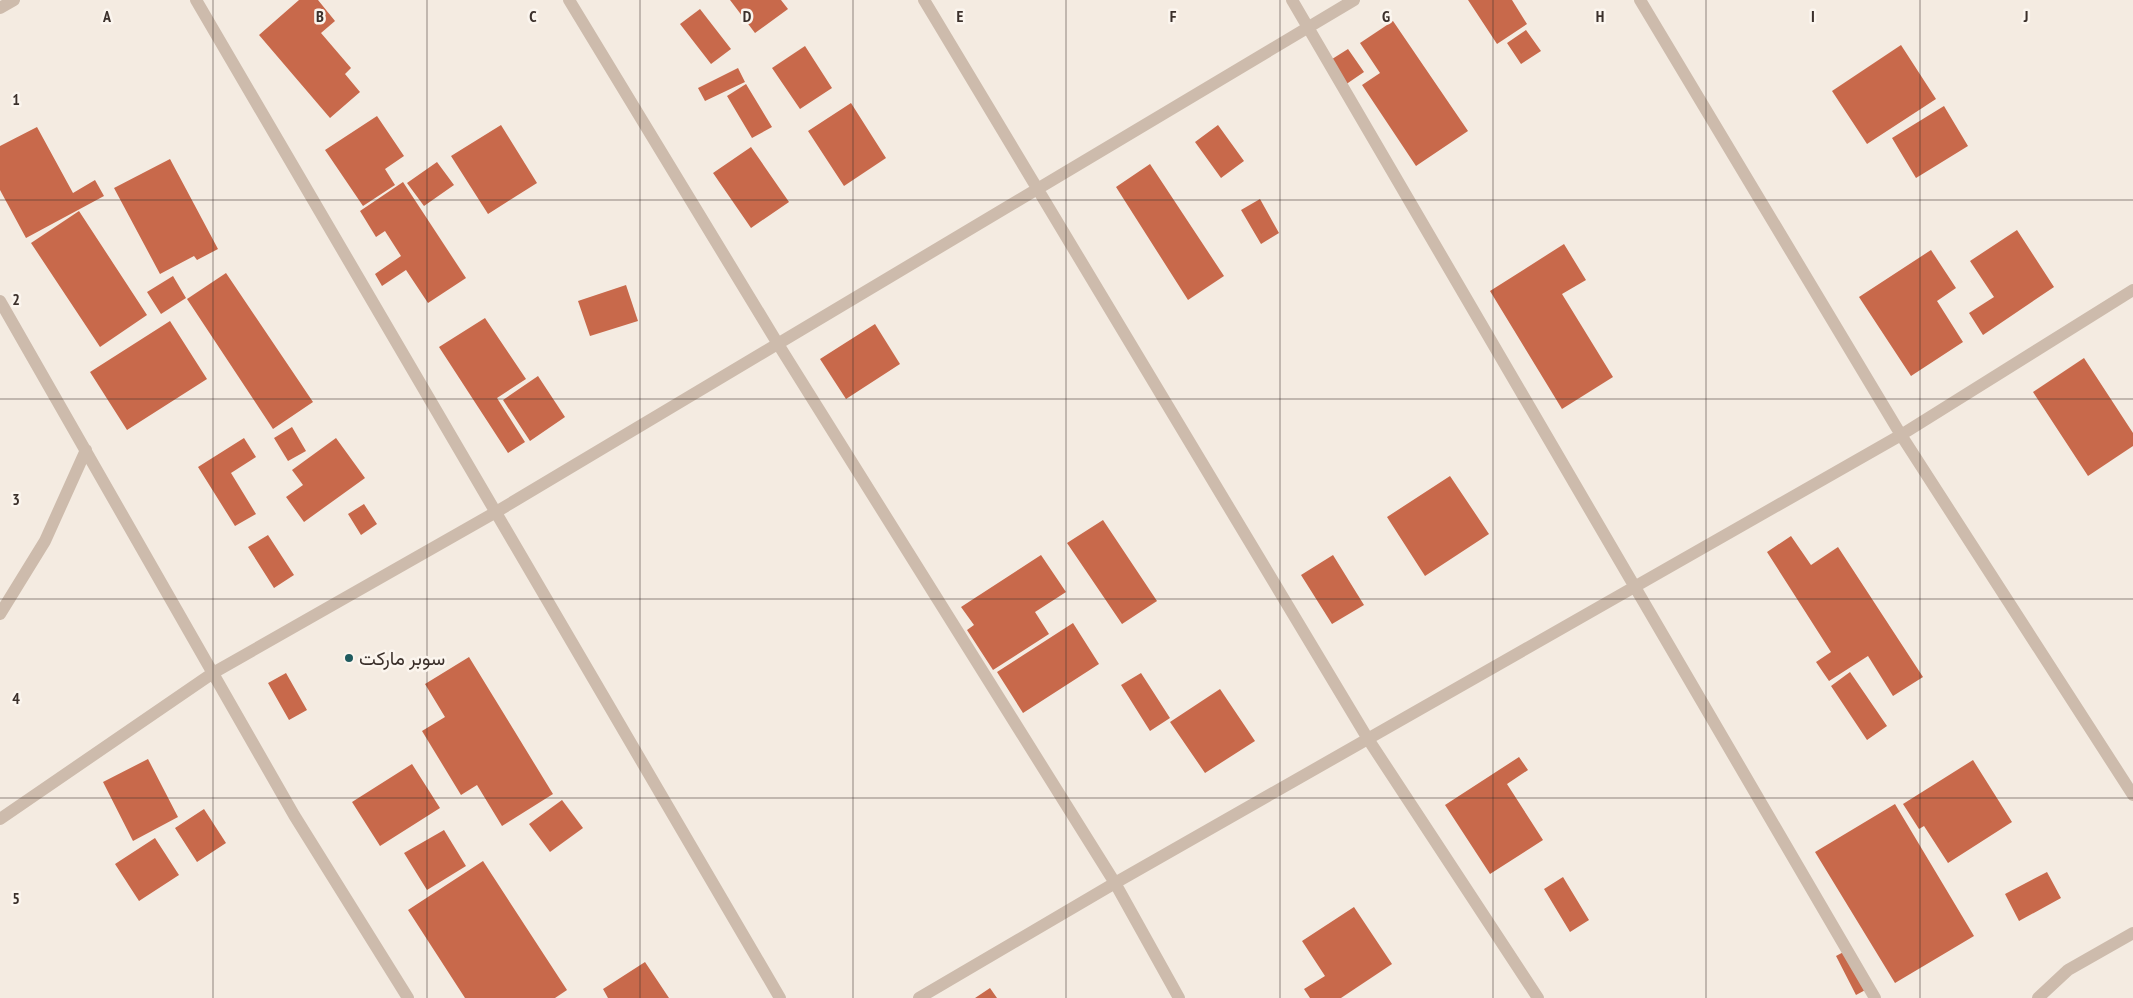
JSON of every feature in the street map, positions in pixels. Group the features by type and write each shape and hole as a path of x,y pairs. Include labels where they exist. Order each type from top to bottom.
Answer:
{"street":[{"path":"0,8 14,0"},
{"path":"196,0 780,998"},
{"path":"569,0 778,344 1115,883 1179,998"},
{"path":"924,0 1368,739 1538,998"},
{"path":"1292,0 1876,998"},
{"path":"0,819 213,673 496,512 1354,0"},
{"path":"1640,0 1901,435 2133,795"},
{"path":"919,998 1115,883 1901,435 2133,290"},
{"path":"0,301 294,815 408,998"},
{"path":"0,614 46,541 86,450"},
{"path":"2038,998 2068,970 2133,933"}],"building":[{"path":"299,0 318,0 335,21 321,33 351,68 345,74 360,92 330,118 259,35"},
{"path":"730,0 781,0 788,9 755,33"},
{"path":"1468,0 1512,0 1527,24 1497,44"},
{"path":"700,9 731,49 711,64 680,24"},
{"path":"1393,21 1468,131 1416,166 1362,85 1380,73 1360,43"},
{"path":"1526,30 1541,51 1521,64 1507,43"},
{"path":"1901,45 1936,99 1867,144 1832,91"},
{"path":"805,46 832,88 800,109 772,68"},
{"path":"1348,49 1364,72 1345,85 1329,61"},
{"path":"738,68 745,82 705,101 698,88"},
{"path":"746,84 772,127 752,138 727,96"},
{"path":"851,103 886,158 844,186 808,131"},
{"path":"1944,106 1968,146 1916,178 1892,138"},
{"path":"377,116 404,156 385,169 395,185 363,206 325,150"},
{"path":"501,125 537,183 488,214 451,156"},
{"path":"1218,125 1244,161 1221,178 1195,142"},
{"path":"37,127 73,193 95,180 104,196 26,238 0,190 0,146"},
{"path":"751,147 789,202 751,228 713,173"},
{"path":"170,159 218,249 197,260 194,256 160,274 114,188"},
{"path":"437,162 454,185 424,206 407,183"},
{"path":"1150,164 1224,276 1188,300 1116,187"},
{"path":"403,182 466,278 428,303 406,270 382,286 375,274 401,256 385,231 376,237 360,211"},
{"path":"1260,199 1279,233 1261,244 1241,210"},
{"path":"79,211 147,315 100,347 31,243"},
{"path":"2017,230 2054,287 1983,335 1969,313 1994,297 1970,261"},
{"path":"1564,244 1586,280 1562,294 1613,377 1562,409 1490,291"},
{"path":"1931,250 1956,288 1937,301 1963,342 1911,376 1859,297"},
{"path":"226,273 313,402 273,429 187,299"},
{"path":"173,276 186,298 161,314 147,292"},
{"path":"626,285 638,321 590,336 578,301"},
{"path":"485,318 526,379 497,398 525,442 508,453 439,347"},
{"path":"170,321 207,379 127,430 90,372"},
{"path":"875,324 900,364 846,399 820,359"},
{"path":"2084,358 2133,433 2133,446 2088,476 2033,392"},
{"path":"538,376 565,417 530,441 503,400"},
{"path":"292,427 306,451 288,461 274,438"},
{"path":"244,438 256,457 231,473 256,514 235,526 198,467"},
{"path":"336,438 365,478 304,522 286,497 303,485 292,470"},
{"path":"1450,476 1489,534 1425,576 1387,517"},
{"path":"364,504 377,524 361,535 348,514"},
{"path":"1103,520 1157,601 1122,624 1067,543"},
{"path":"268,535 294,575 274,588 248,547"},
{"path":"1791,536 1811,565 1838,547 1923,677 1893,696 1868,656 1829,681 1816,662 1831,652 1767,552"},
{"path":"1041,555 1066,592 1035,612 1049,634 993,670 967,630 974,625 961,607"},
{"path":"1333,555 1364,605 1332,624 1301,575"},
{"path":"1073,623 1099,664 1023,713 997,672"},
{"path":"469,657 553,794 502,826 477,785 461,795 422,731 445,717 425,684"},
{"path":"1850,672 1887,726 1867,740 1831,686"},
{"path":"286,673 307,710 289,720 268,683"},
{"path":"1141,673 1170,718 1150,731 1121,685"},
{"path":"1220,689 1255,741 1205,773 1170,722"},
{"path":"1519,757 1528,770 1507,784 1543,840 1490,874 1445,805"},
{"path":"148,759 178,817 133,841 103,782"},
{"path":"1973,760 2012,822 1948,863 1924,826 1919,829 1903,804"},
{"path":"412,764 440,808 380,846 352,802"},
{"path":"562,800 583,828 550,852 529,824"},
{"path":"1895,804 1974,936 1895,983 1815,852"},
{"path":"204,809 226,843 197,862 175,828"},
{"path":"444,830 466,866 427,890 404,853"},
{"path":"155,838 179,875 139,901 115,864"},
{"path":"483,861 567,990 555,998 465,998 408,910"},
{"path":"2047,872 2061,898 2019,921 2005,894"},
{"path":"1563,877 1589,920 1570,932 1544,889"},
{"path":"1354,907 1392,964 1341,998 1310,998 1304,989 1325,976 1302,941"},
{"path":"1851,948 1871,987 1856,995 1836,956"},
{"path":"645,962 669,998 608,998 603,989"},
{"path":"990,988 997,998 975,998"}],"place":[{"name":"سوبر ماركت","path":"349,658"}]}
